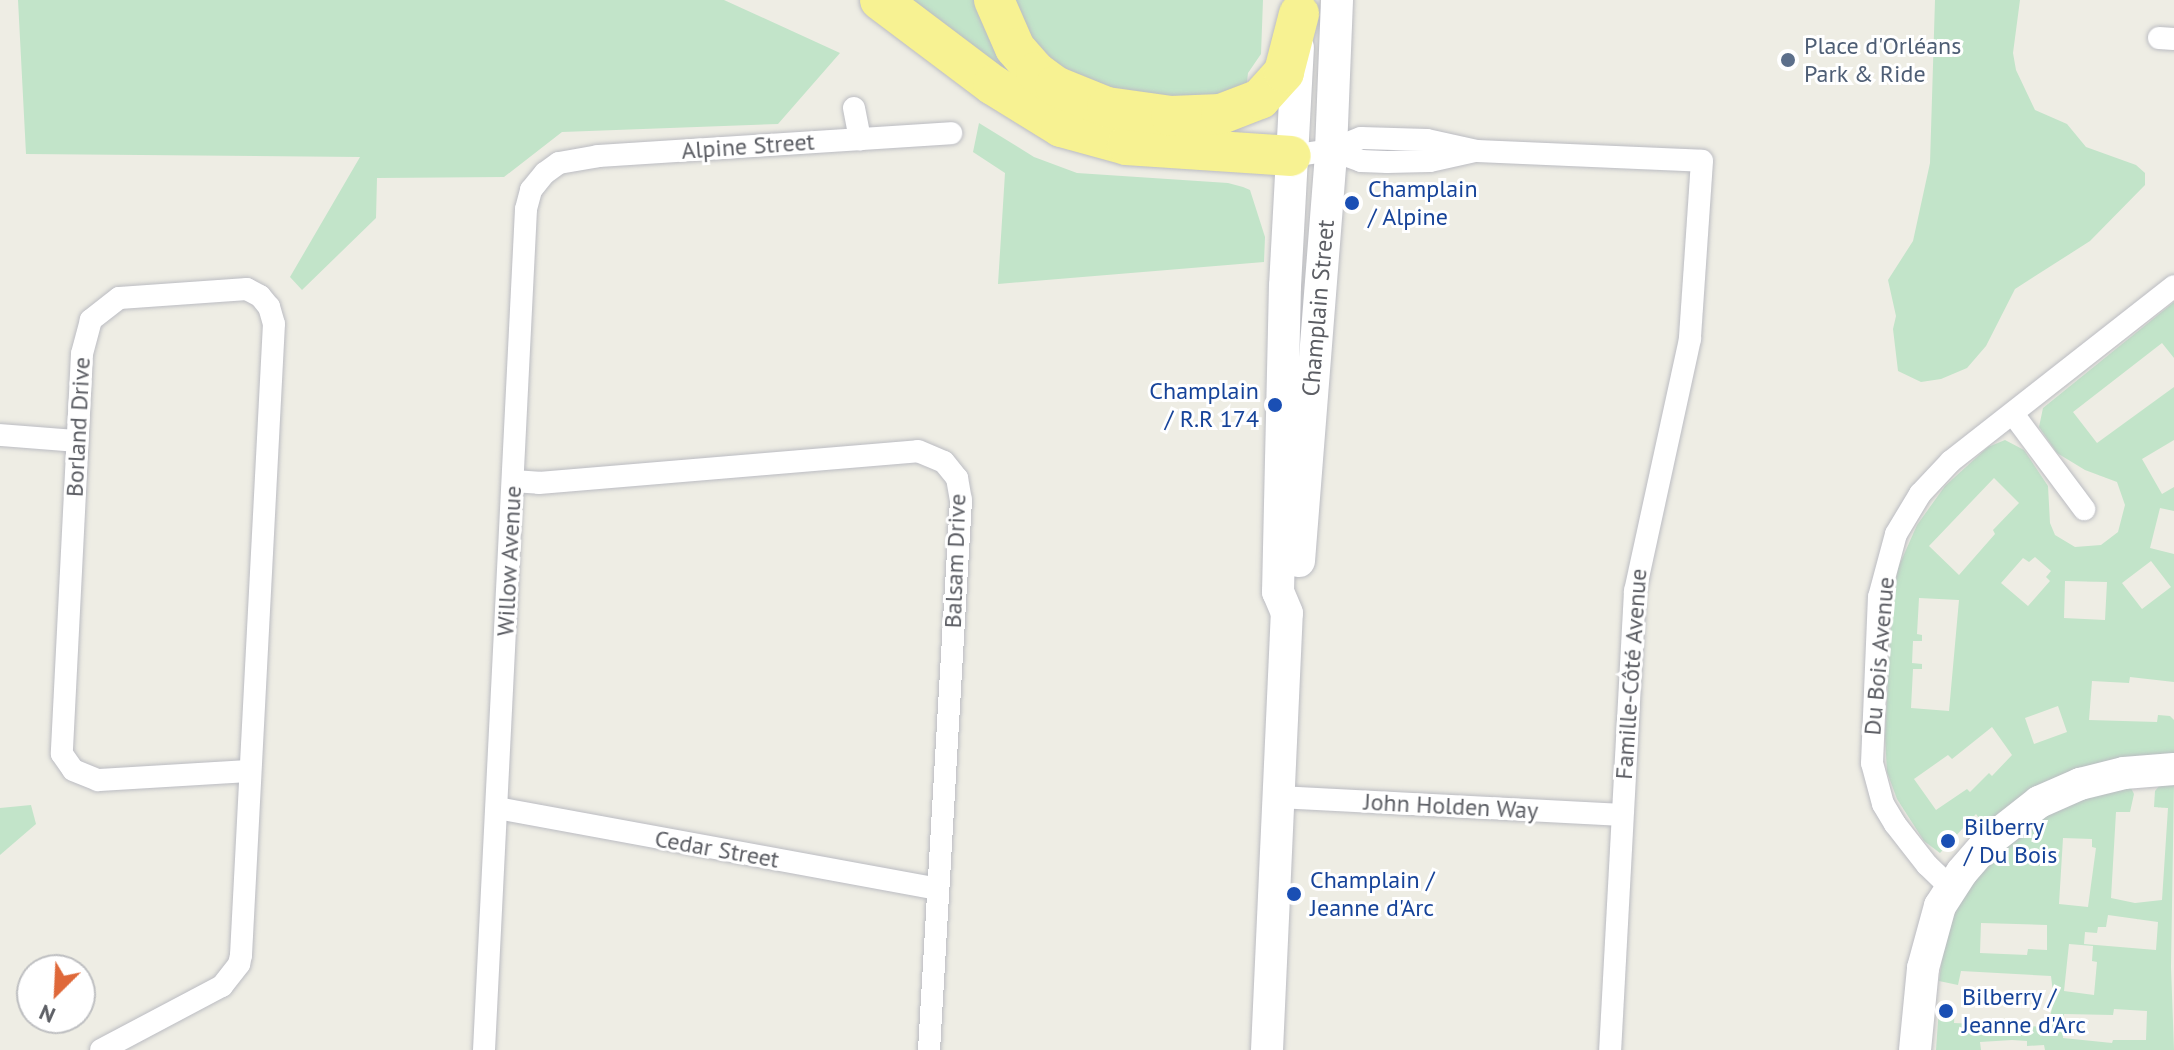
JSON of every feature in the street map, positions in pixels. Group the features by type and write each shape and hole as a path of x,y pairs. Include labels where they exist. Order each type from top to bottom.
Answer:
{"highway":[{"path":"880,0 993,85 1061,127 1127,145 1291,156"},
{"path":"994,0 1015,48 1036,72 1055,86 1107,107 1171,116 1221,114 1260,99 1284,72 1300,7"}],"main road":[{"name":"Champlain Street","path":"1287,613 1297,594 1331,150 1337,0"},
{"name":"Champlain Street","path":"1267,1050 1287,613 1278,592 1291,156 1300,7"},
{"path":"1915,1050 1923,968 1940,906 1988,842 2039,802 2102,778 2174,769"}],"street":[{"path":"854,108 860,139"},
{"name":"Alpine Street","path":"637,153 951,133"},
{"path":"1291,156 1331,150"},
{"name":"Famille-Côté Avenue","path":"1331,150 1361,161 1441,160 1477,151 1702,161 1690,339 1635,591 1610,1050"},
{"name":"Willow Avenue","path":"484,1050 526,209 531,190 545,173 559,163 637,153"},
{"name":"Du Bois Avenue","path":"1951,888 1903,834 1883,804 1876,780 1871,744 1879,597 1896,534 1920,494 1951,461 2174,286"},
{"name":"Borland Drive","path":"101,1050 222,986 236,972 241,955 274,324 269,307 260,296 235,288 119,298 91,320 84,337 62,754 73,770 98,780 250,771"},
{"path":"2013,414 2084,509"},
{"path":"0,435 77,441"},
{"name":"Balsam Drive","path":"513,481 586,479 918,451 944,462 957,478 961,500 929,1050"},
{"name":"John Holden Way","path":"1280,797 1622,815"},
{"name":"Cedar Street","path":"497,808 938,889"}],"green space":[{"path":"18,0 724,0 840,53 778,124 562,132 504,177 377,178 376,218 302,290 290,277 360,157 26,154"},
{"path":"903,0 979,0 1071,116"},
{"path":"1014,0 1263,0 1261,54 1248,73 1246,90 1234,97 1159,97 1126,92 1094,83 1057,64 1030,36"},
{"path":"1935,0 2020,0 2013,53 2016,70 2035,110 2067,124 2086,147 2136,165 2145,173 2145,185 2090,241 2015,289 1986,346 1967,368 1941,379 1921,382 1898,371 1893,329 1896,316 1888,280 1913,241 1930,163"},
{"path":"979,123 1034,157 1077,173 1228,183 1250,190 1265,237 1264,262 998,284 1005,173 973,152"},
{"path":"2174,302 2174,358 2162,343 2073,412 2097,443 2174,387 2174,440 2142,459 2162,494 2174,487 2174,511 2160,508 2150,548 2174,554 2174,682 2130,677 2129,683 2092,681 2089,720 2157,722 2158,715 2170,716 2174,720 2174,757 2029,794 1984,825 1976,814 1940,853 1924,841 1897,799 1887,772 1885,736 1892,604 1898,568 1917,525 1945,486 1988,447 2005,440 2024,450 2048,486 2050,523 2055,535 2075,547 2101,545 2118,532 2125,505 2117,482 2085,470 2057,453 2039,427 2043,408","holes":["1994,478 2019,503 1993,530 1995,534 1959,575 1929,546","2035,557 2051,571 2046,577 2050,581 2028,606 2001,583 2023,558 2029,562","2151,561 2171,587 2142,609 2122,583","2065,581 2107,582 2105,620 2064,618","1919,598 1959,600 1949,711 1911,708 1913,669 1922,669 1922,664 1912,663 1913,641 1922,641 1922,635 1917,634","2058,706 2067,732 2034,744 2025,718","1992,727 2012,755 1992,776 1989,773 1970,792 1967,789 1936,810 1914,779 1948,755 1952,759"]},
{"path":"2174,783 2171,967 2174,1050 2045,1050 2044,1045 2027,1046 2027,1041 2012,1040 1980,1042 1981,1050 1936,1050 1939,1008 1955,1007 1954,1023 2047,1027 2054,1001 2051,976 1961,971 1958,985 1939,981 1943,951 1959,900 2010,839 2046,814 2101,792 2130,786 2134,794 2130,812 2116,812 2111,898 2135,903 2162,900 2168,808 2154,807 2155,791 2160,785","holes":["2063,838 2092,839 2092,847 2096,848 2088,907 2059,904","2108,915 2158,922 2156,950 2084,944 2085,932 2097,933 2098,927 2106,927","1981,923 2047,925 2047,950 2028,949 2027,955 1980,953","2069,944 2093,946 2092,961 2097,962 2094,995 2064,991","2114,1009 2147,1011 2146,1040 2113,1040 2112,1043 2063,1038 2064,1014 2113,1015"]},
{"path":"31,805 36,824 0,855 0,808"}],"place":[{"name":"Place d'Orléans Park & Ride","path":"1788,60"},
{"name":"Champlain / Alpine","path":"1352,203"},
{"name":"Champlain / R.R 174","path":"1275,405"},
{"name":"Bilberry / Du Bois","path":"1948,841"},
{"name":"Champlain / Jeanne d'Arc","path":"1294,894"},
{"name":"Bilberry / Jeanne d'Arc","path":"1946,1011"}]}
